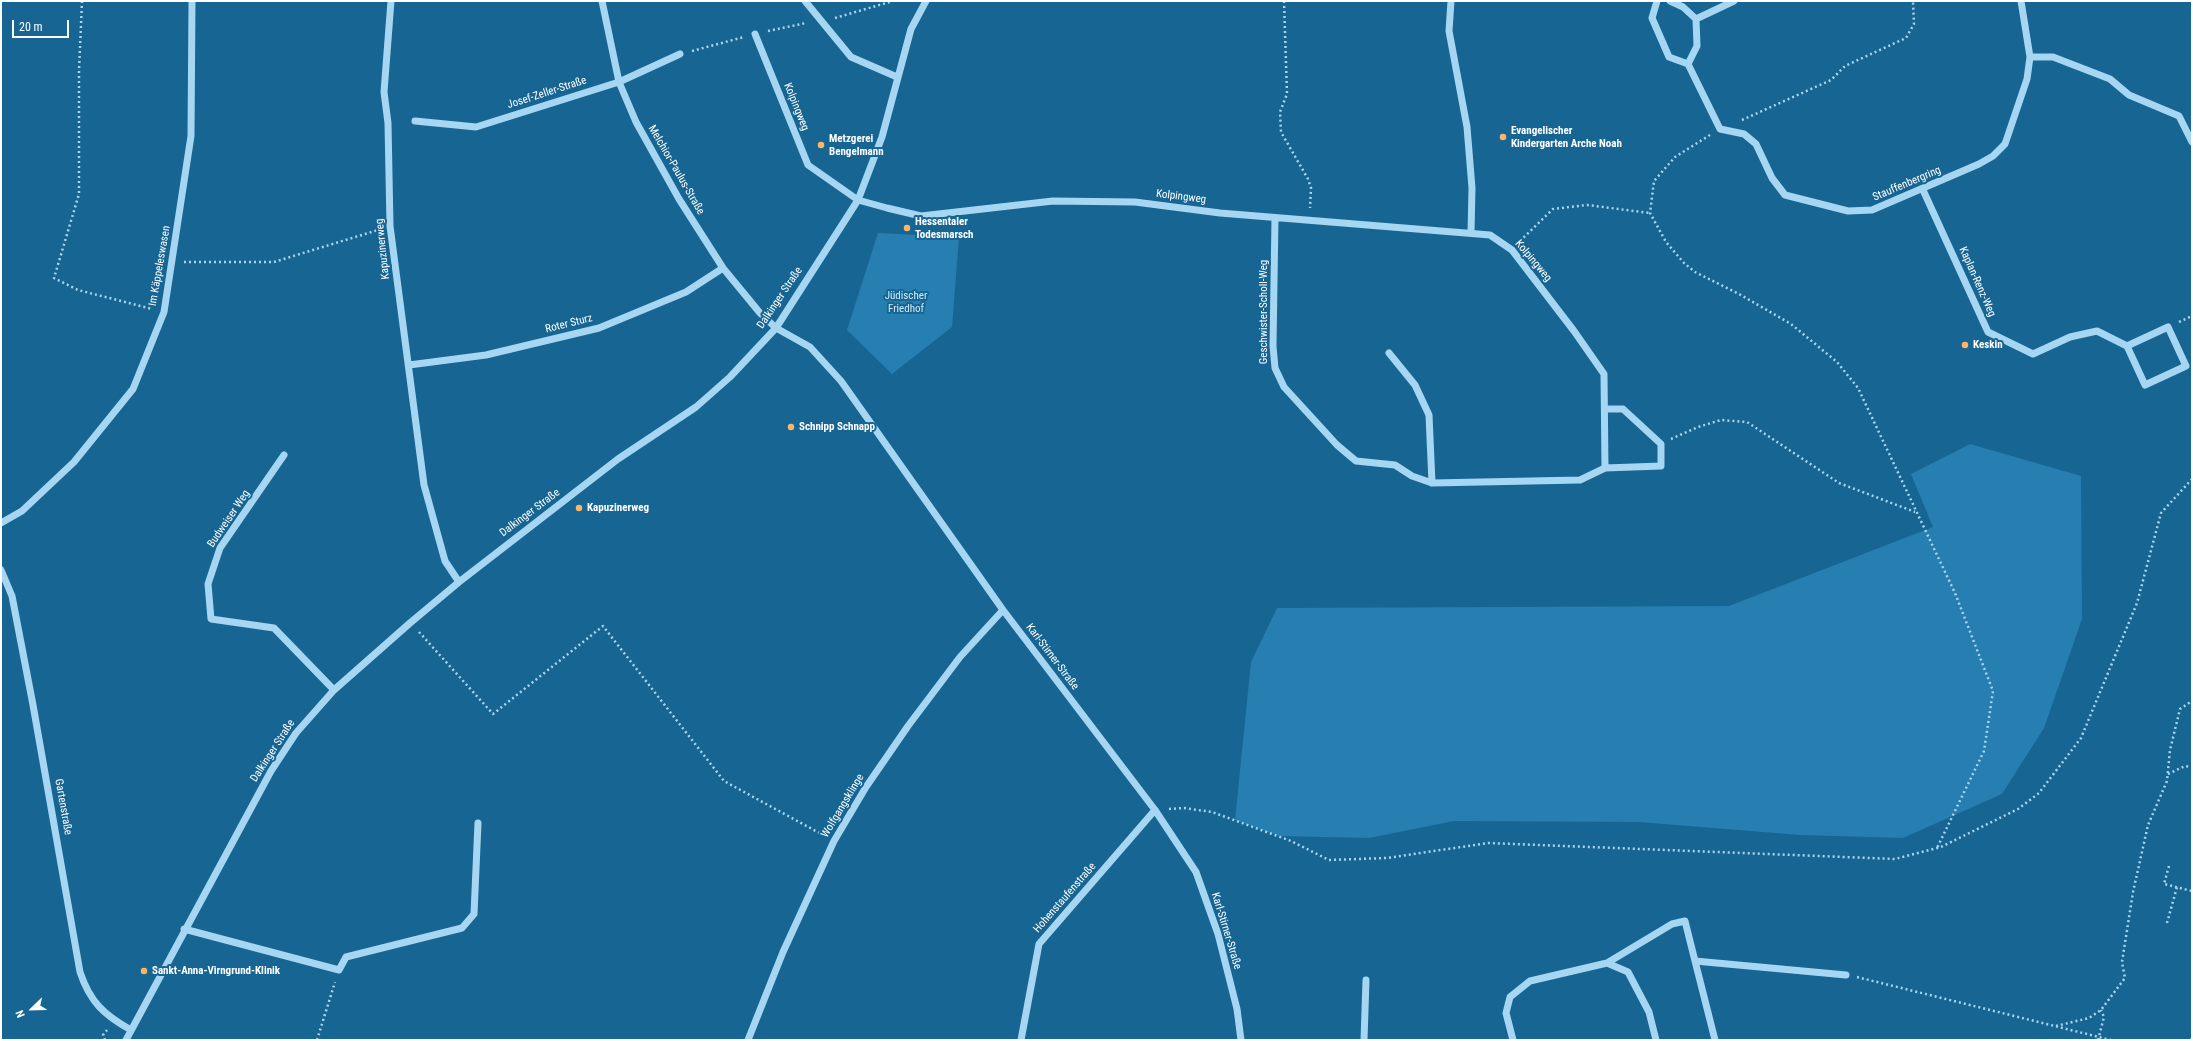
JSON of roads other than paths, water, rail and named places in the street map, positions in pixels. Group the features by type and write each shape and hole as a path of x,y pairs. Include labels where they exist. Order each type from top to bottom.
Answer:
{"street":[{"name":"Im Käppeleswasen","path":"1,523 22,511 74,462 133,389 164,312 173,262 191,136 192,1"},
{"name":"Kapuzinerweg","path":"391,1 384,92 388,123 390,226 424,485 445,561 458,582"},
{"name":"Melchior-Paulus-Straße","path":"602,1 619,82 636,122 679,199 723,268 760,313 776,328"},
{"path":"804,1 822,20 851,57 897,77"},
{"name":"Dalkinger Straße","path":"126,1040 184,929 271,771 296,733 334,690 458,582 618,459 696,408 730,377 776,328 858,200 882,137 911,29 926,1"},
{"path":"1451,1 1449,31 1467,127 1472,188 1471,232"},
{"path":"1657,1 1652,18 1669,57 1688,64 1697,46 1696,19 1683,7 1670,1"},
{"path":"1696,19 1734,1"},
{"name":"Stauffenbergring","path":"1688,64 1720,129 1744,134 1756,144 1772,178 1785,195 1848,211 1872,210 1923,190 1978,164 1993,156 2005,144 2027,79 2030,56 2021,1"},
{"name":"Kolpingweg","path":"755,34 808,165 858,200 921,216 1061,202 1135,202 1220,213 1471,232 1490,235 1512,250 1574,331 1604,374 1605,468"},
{"name":"Josef-Zeller-Straße","path":"415,121 476,127 619,82 680,54"},
{"path":"2030,56 2053,57 2110,79 2129,95 2179,116 2192,142"},
{"name":"Kaplan-Renz-Weg","path":"1923,190 1988,332 2032,354 2070,337 2097,331 2127,346"},
{"name":"Geschwister-Scholl-Weg","path":"1275,218 1273,346 1275,368 1284,387 1337,445 1356,461 1394,465 1412,476 1432,482 1580,480 1605,468"},
{"name":"Roter Sturz","path":"409,365 486,355 599,328 686,292 723,268"},
{"name":"Karl-Stirner-Straße","path":"776,328 810,347 841,381 1003,610 1155,810 1196,872 1218,934 1237,1009 1242,1040"},
{"path":"2168,328 2186,366 2145,385 2127,346 2168,328"},
{"path":"1389,353 1415,386 1429,415 1432,482"},
{"path":"1605,409 1623,409 1661,444 1661,466 1605,468"},
{"name":"Budweiser Weg","path":"284,455 220,548 208,584 211,618 274,628 334,690"},
{"name":"Gartenstraße","path":"1,570 12,596 80,972 85,987 102,1012 131,1030"},
{"name":"Wolfgangsklinge","path":"748,1040 783,952 834,842 866,787 908,726 960,657 1003,610"},
{"name":"Hohenstaufenstraße","path":"1021,1040 1039,944 1155,810"},
{"path":"184,929 339,970 346,957 462,928 474,914 478,823"},
{"path":"1513,1040 1506,1013 1510,997 1530,981 1607,963 1672,924 1685,921 1715,1040"},
{"path":"1695,961 1846,975"},
{"path":"1607,963 1628,972 1649,1012 1656,1040"},
{"path":"1364,1040 1366,980"}],"place":[{"name":"Evangelischer Kindergarten Arche Noah","path":"1503,137"},
{"name":"Metzgerei Bengelmann","path":"821,145"},
{"name":"Hessentaler Todesmarsch","path":"907,228"},
{"name":"Keskin","path":"1965,345"},
{"name":"Schnipp Schnapp","path":"791,427"},
{"name":"Kapuzinerweg","path":"579,508"},
{"name":"Sankt-Anna-Virngrund-Klinik","path":"144,971"}],"park label":[{"name":"Jüdischer Friedhof","path":"906,302"}]}
